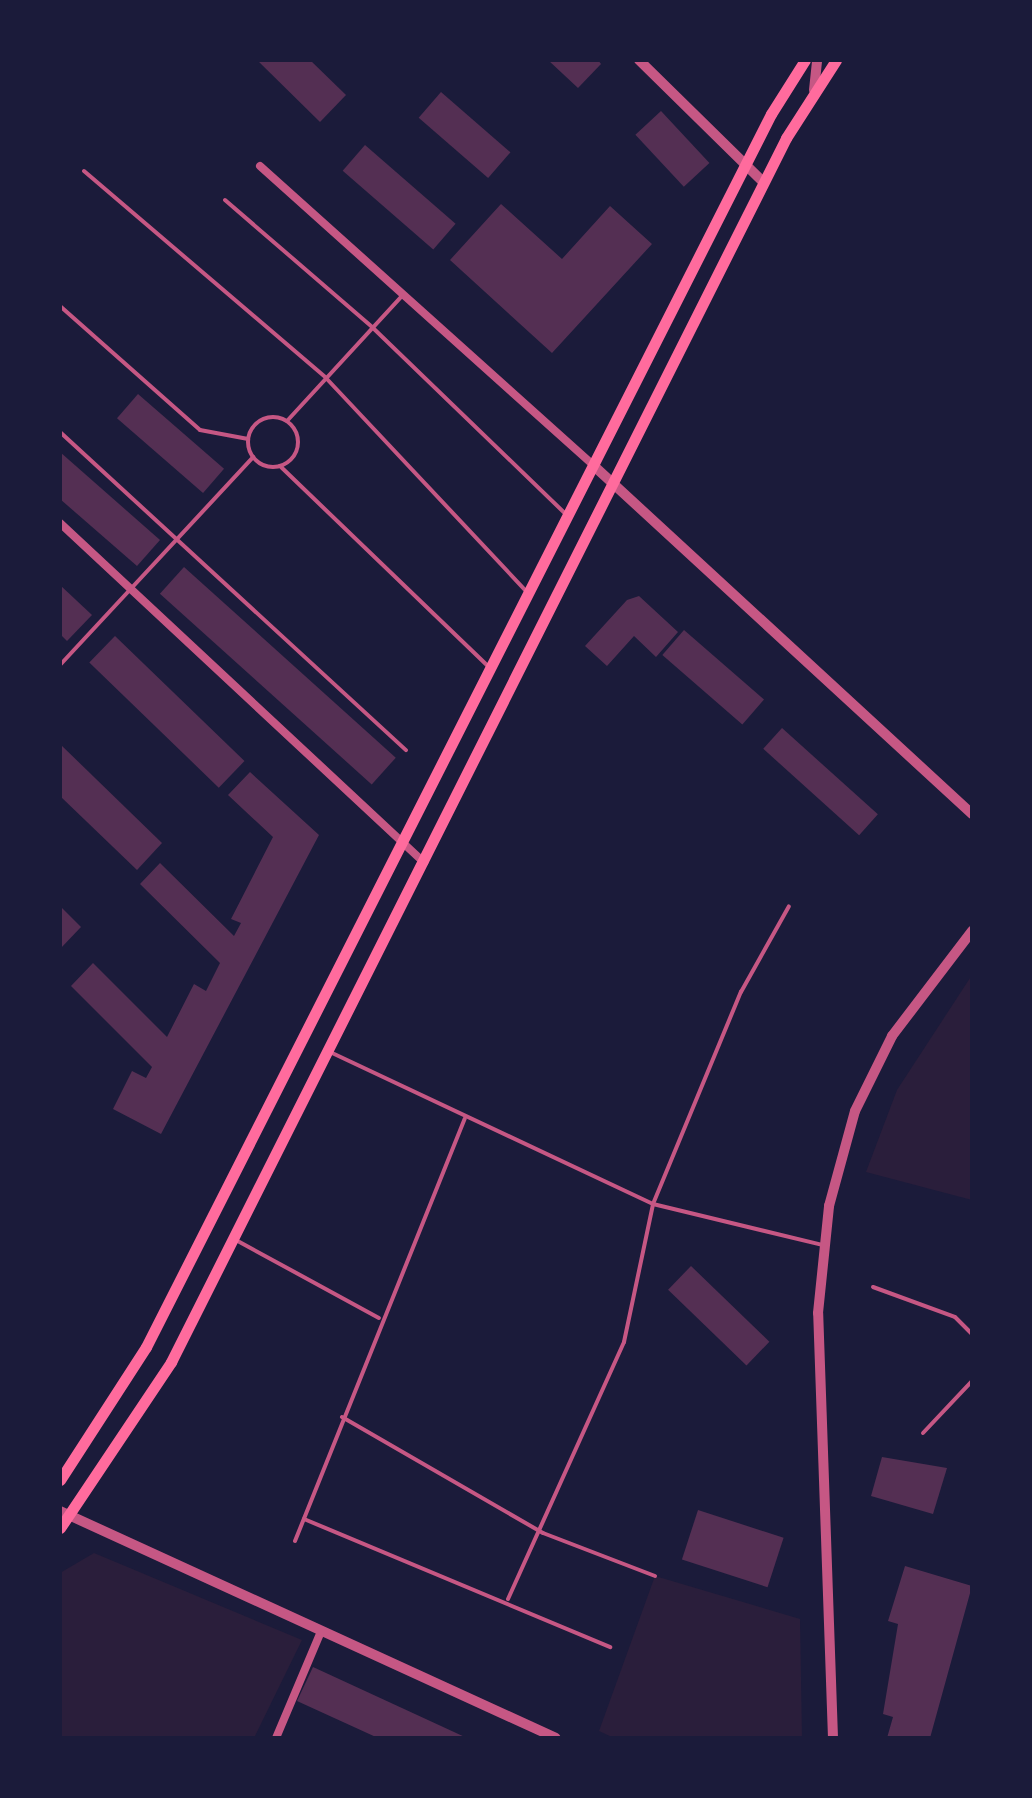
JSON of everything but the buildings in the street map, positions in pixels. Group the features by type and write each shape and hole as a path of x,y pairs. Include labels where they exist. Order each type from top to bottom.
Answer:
{"main road":[{"path":"60,1480 141,1357 404,845 746,165 805,60"},
{"path":"60,1528 65,1514 161,1381 615,485 763,182 814,90 836,60"}],"street":[{"path":"639,60 763,182"},
{"path":"814,90 817,60"},
{"path":"260,166 615,485 972,814"},
{"path":"60,523 134,587 424,863"},
{"path":"833,1738 818,1344 823,1245 841,1157 875,1067 927,982 972,931"},
{"path":"65,1514 320,1634 556,1738"},
{"path":"276,1738 320,1634"}],"lane":[{"path":"84,171 326,378 529,595"},
{"path":"225,200 372,327 569,516"},
{"path":"287,421 403,295"},
{"path":"60,306 200,430 248,439"},
{"path":"248,439 262,419 287,421"},
{"path":"280,466 297,450 287,421"},
{"path":"60,432 406,750"},
{"path":"248,439 253,457"},
{"path":"253,457 280,466 492,670"},
{"path":"60,665 253,457"},
{"path":"508,1599 543,1533 624,1342 653,1204 741,992 789,906"},
{"path":"328,1051 465,1119 653,1204 823,1245"},
{"path":"295,1541 379,1318 465,1119"},
{"path":"232,1238 379,1318"},
{"path":"873,1287 955,1317 972,1334"},
{"path":"923,1433 972,1381"},
{"path":"342,1417 543,1533 655,1576"},
{"path":"304,1519 508,1599 610,1647"}],"shaded area":[{"path":"972,975 972,1200 866,1172 897,1090"},
{"path":"94,1553 302,1640 254,1738 60,1738 60,1573"},
{"path":"655,1576 800,1619 802,1738 614,1738 599,1731"}]}
